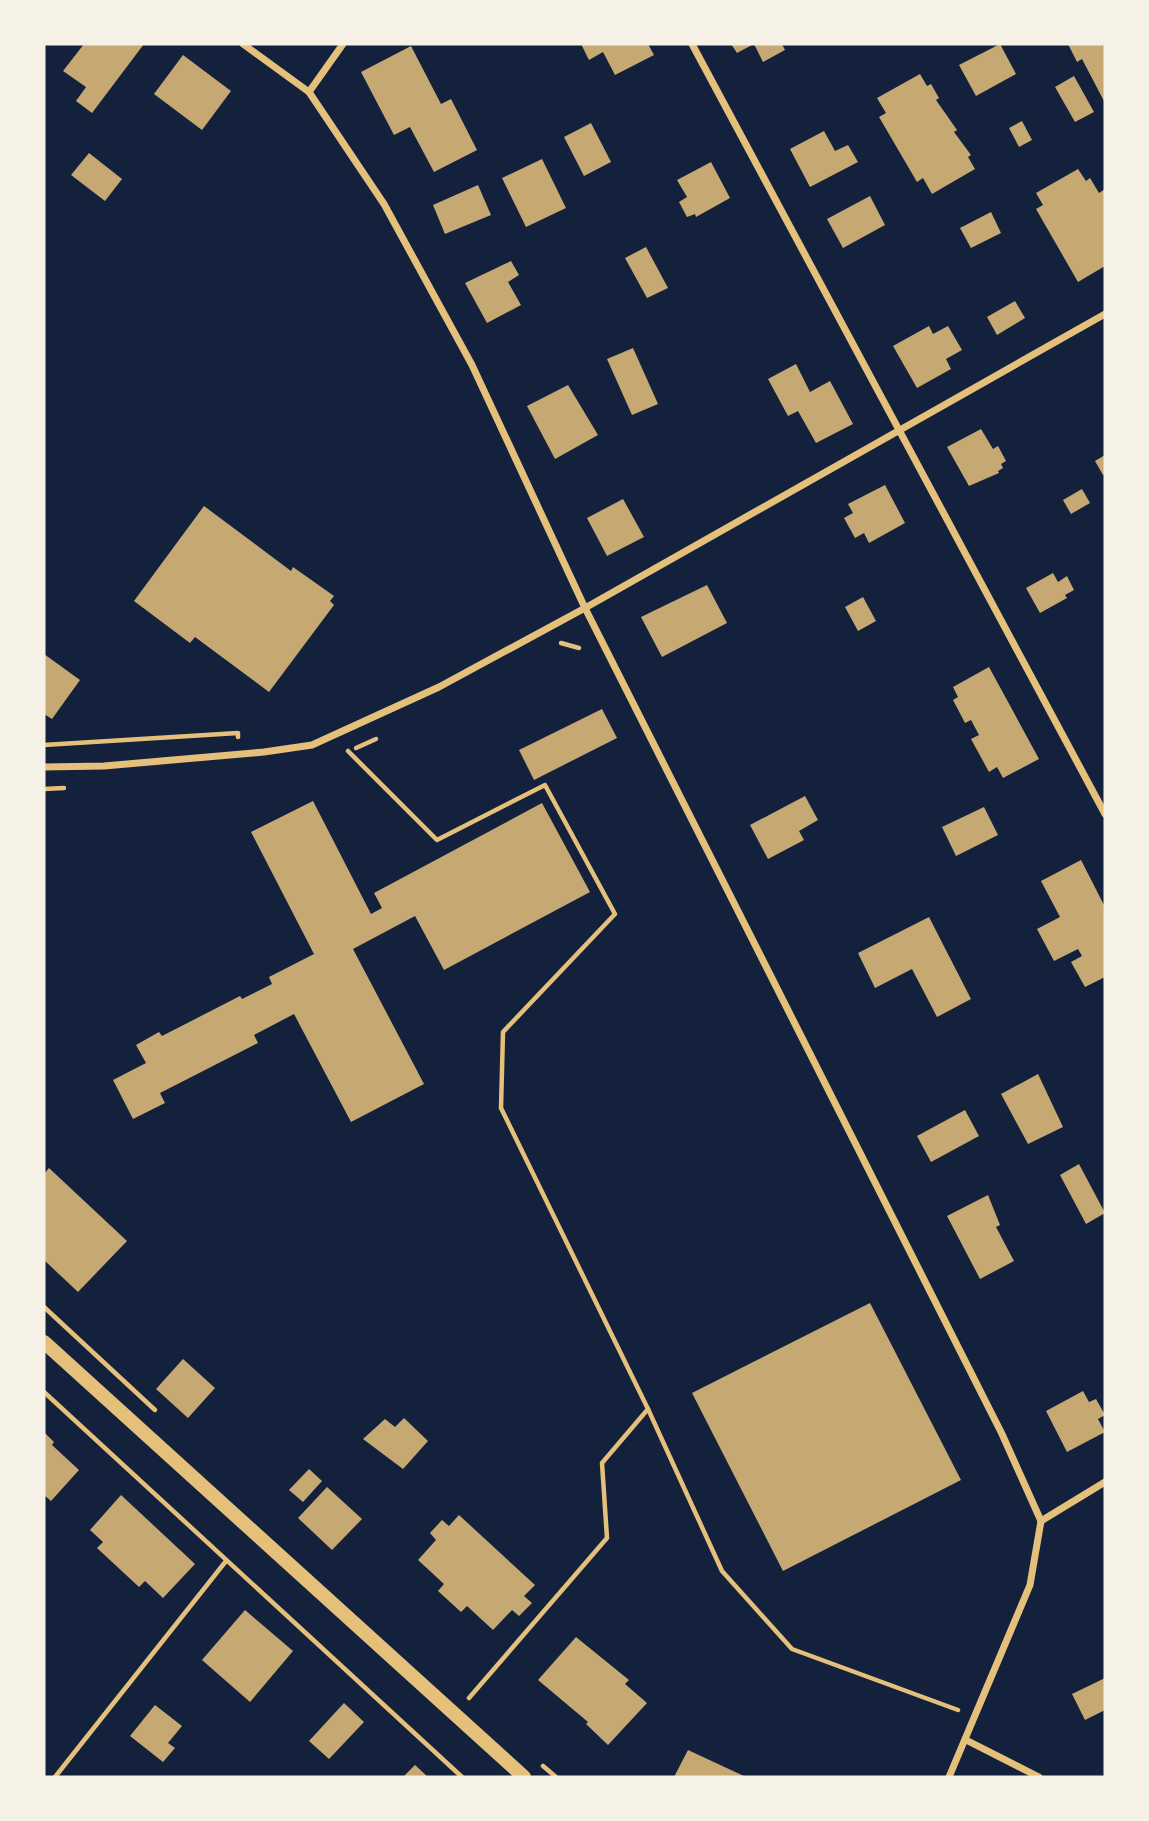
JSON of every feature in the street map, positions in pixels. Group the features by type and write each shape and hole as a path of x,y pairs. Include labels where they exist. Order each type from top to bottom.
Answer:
{"main road":[{"path":"44,1342 524,1777"}],"street":[{"path":"243,44 309,92 384,204 472,365 585,608 1002,1434 1041,1521 1030,1585 950,1777"},
{"path":"309,92 342,44"},
{"path":"692,44 1105,814"},
{"path":"44,767 104,766 264,752 312,745 439,687 585,608 1105,314"},
{"path":"1041,1521 1105,1482"},
{"path":"966,1740 1039,1777"}],"path":[{"path":"348,751 437,840 545,785 615,914 503,1032 501,1108 648,1409 722,1571 792,1649 977,1716"},
{"path":"44,1392 462,1777"},
{"path":"469,1698 607,1538 602,1463 648,1409"},
{"path":"55,1777 226,1561"}],"building":[{"path":"84,44 144,44 92,113 76,101 86,87 63,71"},
{"path":"581,44 648,44 654,55 615,75 603,52 589,60"},
{"path":"731,44 754,44 737,53"},
{"path":"754,44 782,44 785,50 763,62"},
{"path":"1000,44 1016,74 976,96 959,65"},
{"path":"1068,44 1105,44 1105,103 1082,59 1077,62"},
{"path":"411,46 441,104 451,99 477,150 434,172 410,127 394,135 361,72"},
{"path":"183,55 231,91 202,130 154,94"},
{"path":"920,74 927,86 931,84 939,98 936,100 957,130 954,132 971,155 968,157 975,169 932,194 923,178 917,182 879,117 886,113 877,98"},
{"path":"1074,76 1094,112 1075,122 1055,87"},
{"path":"1022,121 1032,140 1019,147 1009,128"},
{"path":"591,123 611,162 584,176 564,137"},
{"path":"824,131 835,151 848,145 858,162 810,187 790,149"},
{"path":"89,153 122,179 105,201 71,175"},
{"path":"542,159 566,208 526,227 502,178"},
{"path":"711,162 730,198 696,217 695,214 687,217 679,202 687,197 677,180"},
{"path":"1078,169 1086,181 1090,178 1099,193 1105,189 1105,266 1078,282 1036,209 1043,205 1036,193"},
{"path":"478,185 491,215 445,234 433,205"},
{"path":"870,196 885,225 843,248 827,219"},
{"path":"991,212 1001,233 971,248 960,228"},
{"path":"646,247 668,288 647,298 625,258"},
{"path":"511,261 519,275 508,282 521,305 487,323 465,283"},
{"path":"1015,301 1025,318 997,335 987,317"},
{"path":"929,326 933,334 948,326 962,350 946,359 951,369 917,388 893,346"},
{"path":"633,348 658,404 632,415 607,359"},
{"path":"796,364 810,392 830,381 853,424 816,443 798,411 788,416 768,379"},
{"path":"568,385 598,435 555,459 527,406"},
{"path":"981,429 993,449 998,446 1006,461 1001,464 1003,468 999,473 969,486 947,447"},
{"path":"1105,455 1105,474 1103,475 1095,461"},
{"path":"885,485 905,523 869,543 864,533 855,538 844,518 853,513 848,504"},
{"path":"1082,489 1090,503 1071,514 1063,500"},
{"path":"623,499 644,537 607,556 587,518"},
{"path":"204,506 291,571 293,567 334,596 330,601 334,605 269,692 195,637 190,643 134,601"},
{"path":"1053,573 1058,582 1067,576 1074,590 1065,595 1067,598 1040,613 1026,588"},
{"path":"707,585 727,623 662,657 641,617"},
{"path":"863,597 876,621 858,631 845,607"},
{"path":"44,654 80,680 52,719 44,714"},
{"path":"989,667 1039,759 1003,778 997,767 989,772 971,739 979,735 971,720 965,723 953,700 958,697 953,687"},
{"path":"602,709 617,738 534,780 519,750"},
{"path":"805,796 818,820 799,831 804,840 768,859 750,825"},
{"path":"313,801 371,914 382,908 374,893 542,803 590,892 444,970 415,916 353,949 424,1084 351,1122 294,1014 254,1035 258,1043 160,1093 165,1103 133,1119 113,1080 146,1063 136,1045 159,1032 162,1036 240,996 242,999 272,984 269,977 314,954 251,832"},
{"path":"984,807 998,835 956,856 942,827"},
{"path":"1081,860 1105,907 1105,977 1085,987 1071,962 1082,956 1078,949 1054,961 1037,929 1060,917 1041,881"},
{"path":"929,917 971,999 937,1017 912,969 875,988 858,953"},
{"path":"1038,1074 1063,1127 1028,1144 1001,1094"},
{"path":"965,1110 979,1136 931,1162 917,1136"},
{"path":"1079,1164 1105,1213 1086,1224 1060,1175"},
{"path":"49,1168 127,1241 78,1292 44,1260 44,1174"},
{"path":"988,1195 1000,1225 996,1227 1014,1261 980,1279 947,1216"},
{"path":"870,1303 961,1480 783,1571 692,1393"},
{"path":"183,1359 215,1388 188,1418 156,1389"},
{"path":"1083,1391 1089,1402 1096,1399 1105,1415 1098,1419 1105,1432 1067,1452 1046,1411"},
{"path":"404,1418 428,1441 403,1469 363,1439 385,1419 395,1427"},
{"path":"44,1432 54,1442 52,1445 79,1470 51,1501 44,1495"},
{"path":"309,1469 322,1481 303,1502 289,1490"},
{"path":"327,1487 362,1519 332,1550 298,1518"},
{"path":"121,1495 195,1564 163,1598 145,1581 139,1587 97,1548 103,1542 90,1530"},
{"path":"459,1515 535,1585 524,1596 532,1603 519,1616 512,1610 493,1630 467,1606 461,1612 438,1591 444,1584 418,1560 436,1540 430,1533 442,1520 449,1526"},
{"path":"245,1610 293,1651 250,1702 202,1660"},
{"path":"576,1637 629,1680 625,1684 647,1703 608,1745 586,1724 588,1722 538,1680"},
{"path":"1105,1678 1105,1710 1085,1720 1072,1694"},
{"path":"344,1703 364,1722 329,1759 309,1741"},
{"path":"155,1705 182,1726 168,1743 175,1748 163,1762 130,1736"},
{"path":"688,1750 746,1777 674,1777"},
{"path":"415,1765 428,1777 403,1777"}]}
